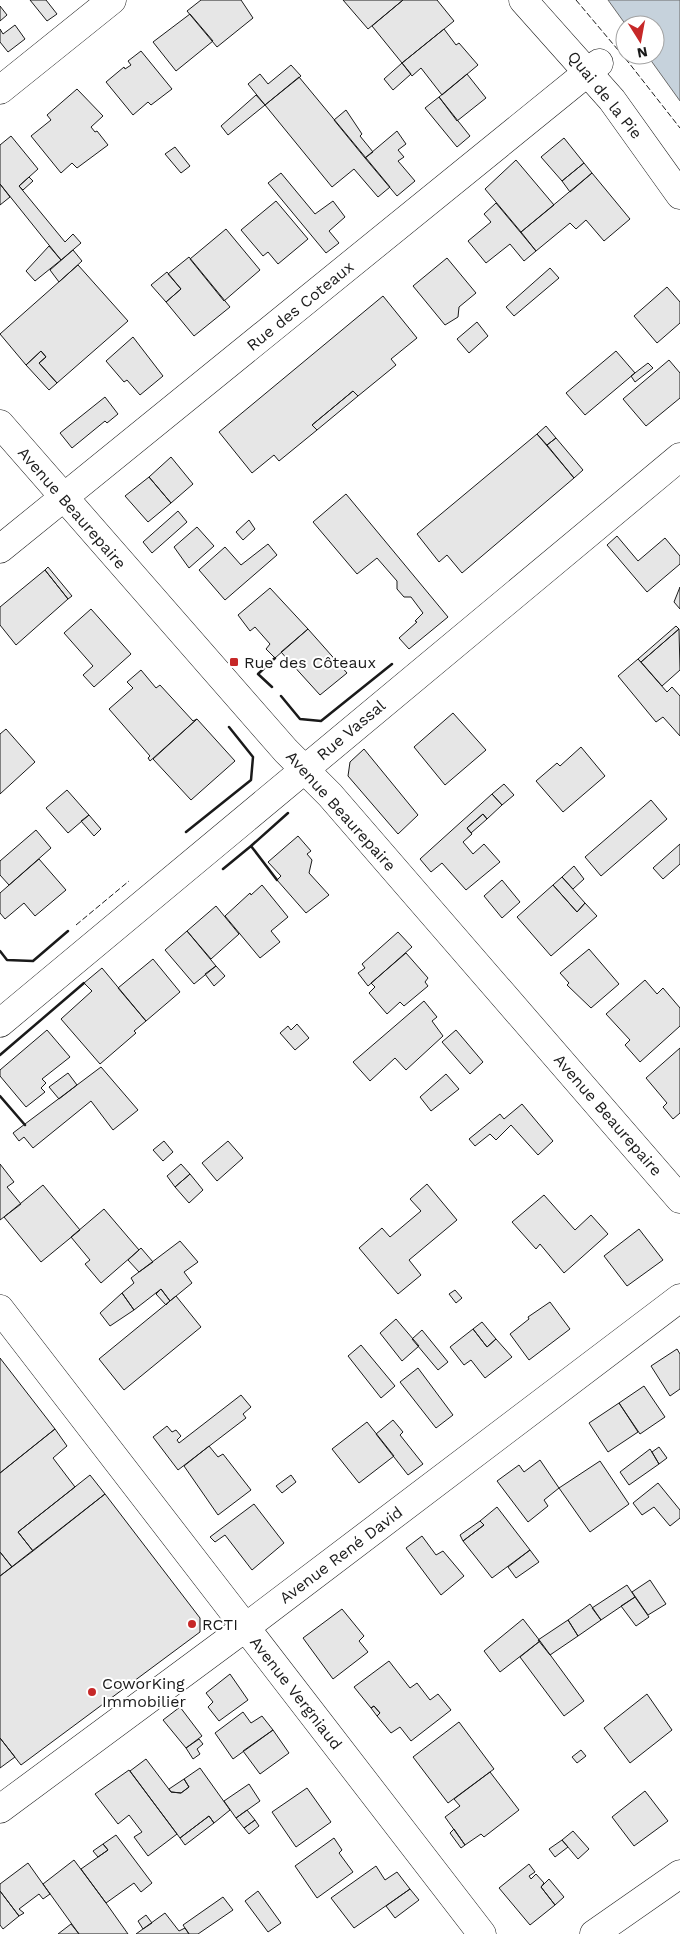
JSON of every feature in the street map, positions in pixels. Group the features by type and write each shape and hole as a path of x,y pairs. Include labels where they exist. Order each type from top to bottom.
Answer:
{"street":[{"path":"0,90 112,0"},
{"name":"Quai de la Pie","path":"523,0 593,68 612,100 680,195"},
{"name":"Rue des Coteaux","path":"0,549 593,68"},
{"name":"Avenue Beaurepaire","path":"0,424 63,498 304,769 330,795 680,1199"},
{"name":"Rue Vassal","path":"4,1011 304,769 680,457"},
{"name":"Avenue René David","path":"0,1809 246,1627 680,1298"},
{"name":"Avenue Vergniaud","path":"0,1309 482,1934"},
{"path":"594,1934 680,1874"}],"shaded area":[{"path":"608,0 680,0 680,101 654,65 665,65 665,15 619,15"}],"building":[{"path":"30,0 46,0 57,14 47,21"},
{"path":"201,0 241,0 253,18 217,47 187,11"},
{"path":"343,0 403,0 368,29"},
{"path":"403,0 437,0 454,21 402,63 372,26"},
{"path":"0,6 7,15 0,21"},
{"path":"190,14 213,41 176,71 153,42"},
{"path":"15,25 25,39 8,52 0,42 0,29 3,34"},
{"path":"444,29 456,45 459,43 478,65 442,95 421,68 412,76 402,63"},
{"path":"141,51 172,89 151,105 148,102 133,115 106,82 124,67 125,69 131,65 128,61"},
{"path":"402,63 411,74 393,90 384,79"},
{"path":"291,65 301,76 265,105 248,84 260,74 268,84"},
{"path":"467,74 486,98 457,121 439,97"},
{"path":"299,77 390,187 378,197 354,169 332,187 265,105"},
{"path":"77,89 103,116 91,127 95,132 97,131 108,145 77,168 72,163 61,173 31,136 51,120 47,115"},
{"path":"256,95 265,105 228,135 221,126"},
{"path":"439,97 470,136 457,147 425,108"},
{"path":"346,110 362,134 360,136 373,152 365,158 334,120"},
{"path":"397,131 406,144 398,150 404,157 398,161 415,181 397,196 365,158"},
{"path":"11,136 38,169 19,186 65,242 73,234 81,243 61,260 0,184 0,145"},
{"path":"564,138 584,163 562,181 541,157"},
{"path":"175,147 190,166 181,173 165,154"},
{"path":"516,160 554,205 521,232 485,189"},
{"path":"584,163 592,173 570,192 562,181"},
{"path":"281,173 315,214 333,201 345,217 329,231 339,243 326,253 268,183"},
{"path":"592,173 630,219 604,241 586,220 576,229 570,223 536,251 521,232"},
{"path":"29,177 33,181 23,190 19,186"},
{"path":"0,184 10,197 0,205"},
{"path":"276,201 308,239 278,264 268,252 263,256 241,230"},
{"path":"496,203 536,251 524,261 510,244 486,263 468,241 491,222 484,214"},
{"path":"226,229 260,270 224,301 190,259"},
{"path":"49,246 61,260 35,281 26,271"},
{"path":"73,250 82,261 59,282 50,270"},
{"path":"189,257 230,307 194,336 166,302 181,289 168,274"},
{"path":"447,258 476,293 459,307 458,317 445,325 413,286"},
{"path":"78,265 128,321 57,383 39,363 46,357 41,351 26,365 0,334"},
{"path":"550,268 559,278 514,316 506,307"},
{"path":"167,272 181,289 166,302 151,285"},
{"path":"667,287 680,302 680,323 657,343 634,316"},
{"path":"383,296 417,338 391,359 396,365 358,396 353,391 312,425 317,430 279,461 274,455 252,473 219,432"},
{"path":"477,322 488,336 469,353 457,339"},
{"path":"133,337 163,376 140,395 127,380 124,382 106,361"},
{"path":"41,351 46,357 39,363 57,383 49,390 26,365"},
{"path":"616,351 635,373 585,415 566,393"},
{"path":"669,360 680,373 680,398 646,426 623,399"},
{"path":"648,363 653,368 635,382 631,376"},
{"path":"353,391 358,396 317,430 312,425"},
{"path":"105,397 118,414 107,423 105,421 72,448 60,433"},
{"path":"546,426 556,438 547,445 537,434"},
{"path":"537,434 574,478 462,573 447,555 439,562 417,534"},
{"path":"556,438 583,470 574,478 547,445"},
{"path":"171,457 193,484 171,503 149,477"},
{"path":"149,477 171,503 148,522 125,496"},
{"path":"346,494 448,617 409,649 399,638 417,622 415,621 423,613 411,597 404,597 397,589 397,581 377,558 357,574 313,522"},
{"path":"178,511 187,522 152,553 143,542"},
{"path":"249,520 255,529 243,540 236,532"},
{"path":"197,527 214,546 189,568 174,547"},
{"path":"617,536 638,561 665,538 680,556 680,564 647,592 607,545"},
{"path":"268,544 277,555 225,600 199,570 225,547 241,565"},
{"path":"48,567 72,596 68,599 45,570"},
{"path":"45,570 68,599 16,645 0,625 0,607"},
{"path":"680,587 680,609 674,602"},
{"path":"270,588 308,629 275,658 266,649 270,644 255,627 250,631 238,615"},
{"path":"91,609 131,654 94,687 83,675 93,666 64,633"},
{"path":"676,626 679,629 641,662 638,659"},
{"path":"308,629 347,673 320,695 281,652"},
{"path":"679,629 680,670 662,686 641,662"},
{"path":"638,659 667,692 672,687 680,696 680,736 663,717 656,722 618,676"},
{"path":"141,670 156,688 160,685 193,721 197,719 150,761 148,758 150,756 109,709 133,688 127,682"},
{"path":"453,713 486,750 445,785 414,747"},
{"path":"197,719 235,761 191,800 153,759"},
{"path":"6,729 35,762 0,794 0,734"},
{"path":"581,747 605,776 563,812 536,781 557,763 560,766"},
{"path":"364,749 418,815 398,834 348,776 350,762"},
{"path":"504,784 514,795 502,805 492,794"},
{"path":"67,790 89,815 68,833 46,808"},
{"path":"492,794 502,805 487,819 483,814 467,828 472,834 463,842 473,854 484,844 500,862 466,890 442,863 431,872 420,859"},
{"path":"651,800 667,819 601,876 585,857"},
{"path":"483,814 487,819 471,833 467,828"},
{"path":"89,815 101,829 94,836 81,821"},
{"path":"36,830 51,848 9,885 0,875 0,861"},
{"path":"298,836 311,851 307,854 312,860 309,873 329,895 306,913 277,880 281,876 268,862"},
{"path":"680,844 680,864 663,879 653,868"},
{"path":"39,859 66,890 35,916 24,903 5,919 0,913 0,893"},
{"path":"574,866 584,879 573,889 562,877"},
{"path":"562,877 585,903 577,912 553,885"},
{"path":"502,880 520,902 502,918 484,896"},
{"path":"262,885 288,917 271,931 280,942 260,958 225,916 250,893 251,895"},
{"path":"553,885 577,912 585,903 597,916 551,956 517,917"},
{"path":"216,906 239,934 211,959 187,931"},
{"path":"187,931 216,966 194,984 165,950"},
{"path":"398,932 412,947 368,986 358,973 365,968 362,964"},
{"path":"589,949 619,984 591,1008 567,985 569,983 560,973"},
{"path":"406,953 428,978 425,982 428,986 404,1006 400,1002 387,1014 369,993 375,987 371,983"},
{"path":"153,959 180,992 146,1021 118,988"},
{"path":"216,966 225,976 214,986 205,974"},
{"path":"102,968 146,1021 134,1031 136,1033 100,1064 61,1019 92,991 84,983"},
{"path":"645,980 657,994 663,988 680,1008 680,1026 640,1062 625,1045 630,1040 606,1014"},
{"path":"424,1001 437,1017 432,1021 443,1036 406,1070 395,1058 370,1081 353,1062"},
{"path":"297,1024 309,1038 295,1050 280,1033 288,1026 291,1030"},
{"path":"47,1030 70,1057 42,1079 46,1083 41,1088 45,1092 26,1107 0,1076 0,1070"},
{"path":"456,1030 483,1062 470,1074 442,1042"},
{"path":"680,1048 680,1113 673,1119 663,1107 667,1103 646,1078"},
{"path":"101,1067 138,1110 113,1130 91,1101 33,1148 24,1137 19,1141 13,1133"},
{"path":"68,1073 77,1085 59,1099 49,1087"},
{"path":"446,1074 459,1089 431,1111 420,1097"},
{"path":"522,1104 553,1141 538,1155 511,1125 496,1140 490,1134 475,1146 469,1139 500,1114 504,1119"},
{"path":"164,1141 173,1152 163,1161 153,1150"},
{"path":"228,1141 243,1158 217,1181 202,1163"},
{"path":"0,1164 14,1182 7,1187 21,1204 0,1220"},
{"path":"181,1164 190,1174 175,1187 167,1176"},
{"path":"190,1174 203,1190 189,1203 175,1187"},
{"path":"427,1184 457,1220 409,1260 421,1275 398,1294 359,1248 382,1228 390,1237 421,1211 410,1199"},
{"path":"43,1185 80,1230 41,1262 4,1217"},
{"path":"544,1195 575,1230 591,1215 608,1234 564,1273 540,1244 536,1249 512,1222"},
{"path":"104,1209 139,1250 101,1283 85,1264 90,1260 71,1237"},
{"path":"639,1229 663,1260 627,1286 604,1256"},
{"path":"180,1241 198,1262 184,1272 192,1283 170,1301 161,1289 134,1310 122,1293 134,1283 131,1278"},
{"path":"141,1248 153,1262 139,1272 128,1260"},
{"path":"161,1289 170,1301 166,1305 156,1294"},
{"path":"455,1290 462,1298 456,1303 449,1294"},
{"path":"122,1293 134,1310 110,1326 100,1313"},
{"path":"176,1296 201,1327 124,1390 99,1359"},
{"path":"550,1302 570,1329 529,1360 510,1334 529,1319 528,1317"},
{"path":"396,1319 419,1346 402,1361 380,1333"},
{"path":"482,1322 496,1339 487,1347 473,1329"},
{"path":"473,1329 487,1347 496,1339 512,1357 485,1378 471,1360 464,1365 450,1347"},
{"path":"422,1330 448,1362 438,1370 412,1339"},
{"path":"361,1345 395,1386 381,1398 348,1356"},
{"path":"677,1349 680,1354 680,1389 670,1396 651,1366"},
{"path":"0,1358 55,1429 0,1473"},
{"path":"418,1368 453,1415 436,1428 400,1382"},
{"path":"644,1386 665,1417 640,1434 619,1403"},
{"path":"241,1395 251,1407 243,1414 246,1418 178,1470 153,1437 167,1426 172,1432 176,1430 181,1436 177,1440 179,1443"},
{"path":"619,1403 638,1432 608,1452 589,1423"},
{"path":"393,1420 403,1432 400,1435 423,1464 408,1475 376,1434"},
{"path":"367,1422 394,1456 359,1483 332,1449"},
{"path":"55,1429 67,1446 53,1458 75,1487 18,1532 33,1551 12,1567 0,1552 0,1473"},
{"path":"209,1446 218,1457 223,1454 251,1490 218,1515 184,1466"},
{"path":"659,1447 667,1458 659,1464 652,1452"},
{"path":"650,1449 659,1464 629,1485 620,1472"},
{"path":"540,1460 559,1488 544,1500 548,1506 528,1522 497,1481 519,1465 524,1472"},
{"path":"600,1461 629,1504 590,1532 559,1488"},
{"path":"90,1475 105,1494 33,1551 18,1532"},
{"path":"291,1475 296,1482 282,1493 276,1486"},
{"path":"658,1483 680,1510 680,1518 670,1526 654,1507 642,1515 633,1503"},
{"path":"105,1494 200,1618 200,1632 21,1765 0,1738 0,1576"},
{"path":"254,1504 284,1543 252,1570 225,1535 215,1542 210,1537"},
{"path":"497,1507 530,1550 492,1578 463,1541 484,1525 480,1521"},
{"path":"480,1521 484,1525 463,1541 460,1535"},
{"path":"422,1536 436,1555 443,1551 464,1576 441,1595 406,1548"},
{"path":"530,1550 539,1562 516,1578 508,1567"},
{"path":"0,1552 12,1567 0,1576"},
{"path":"650,1580 666,1604 648,1615 632,1592"},
{"path":"627,1585 635,1597 601,1620 592,1608"},
{"path":"635,1597 649,1617 636,1626 621,1606"},
{"path":"590,1604 601,1620 578,1636 568,1620"},
{"path":"342,1609 364,1636 359,1641 368,1652 333,1679 303,1638"},
{"path":"523,1619 540,1641 500,1672 484,1651"},
{"path":"568,1620 578,1636 550,1655 538,1640"},
{"path":"540,1641 584,1701 564,1716 520,1657"},
{"path":"389,1661 410,1688 417,1683 430,1700 438,1694 451,1710 411,1741 400,1727 391,1733 377,1716 380,1713 374,1706 371,1708 354,1687"},
{"path":"230,1674 248,1700 219,1721 208,1707 213,1702 206,1693"},
{"path":"647,1694 672,1730 630,1763 604,1728"},
{"path":"374,1706 380,1713 377,1716 371,1708"},
{"path":"180,1707 202,1736 186,1748 163,1720"},
{"path":"243,1712 251,1723 262,1716 273,1730 233,1759 215,1733"},
{"path":"459,1722 494,1769 448,1803 413,1757"},
{"path":"273,1730 289,1753 260,1774 243,1751"},
{"path":"0,1738 15,1757 0,1768"},
{"path":"199,1739 203,1744 197,1749 200,1754 193,1759 186,1748"},
{"path":"581,1750 586,1756 577,1763 572,1757"},
{"path":"146,1759 171,1792 181,1793 189,1787 184,1779 200,1768 230,1810 214,1823 209,1816 180,1838 130,1771"},
{"path":"129,1770 177,1834 148,1856 134,1837 142,1832 129,1815 118,1824 95,1794"},
{"path":"490,1772 519,1810 484,1837 481,1834 465,1845 445,1817 460,1806 454,1799"},
{"path":"184,1779 189,1787 181,1793 171,1792 169,1789"},
{"path":"249,1784 260,1801 236,1818 224,1801"},
{"path":"307,1788 331,1822 296,1847 272,1812"},
{"path":"645,1791 668,1821 634,1846 612,1817"},
{"path":"247,1810 255,1820 244,1828 236,1818"},
{"path":"209,1816 214,1823 185,1845 180,1838"},
{"path":"255,1820 259,1826 249,1834 244,1828"},
{"path":"454,1829 465,1845 461,1848 450,1833"},
{"path":"573,1831 589,1849 578,1859 562,1840"},
{"path":"116,1835 152,1883 141,1892 134,1883 106,1903 81,1869 108,1850 103,1844"},
{"path":"334,1838 342,1850 339,1853 353,1872 317,1898 295,1866"},
{"path":"562,1840 568,1847 555,1857 549,1849"},
{"path":"103,1844 108,1850 98,1857 93,1851"},
{"path":"74,1860 128,1934 79,1934 43,1884"},
{"path":"28,1863 50,1894 43,1899 39,1894 19,1909 24,1913 19,1916 0,1891 0,1884"},
{"path":"529,1864 535,1872 529,1876 531,1879 536,1874 544,1883 541,1887 555,1905 530,1925 499,1888"},
{"path":"376,1866 385,1880 397,1872 410,1889 354,1928 331,1898"},
{"path":"549,1879 564,1897 555,1905 541,1887"},
{"path":"410,1889 419,1900 395,1918 386,1906"},
{"path":"0,1891 19,1916 3,1929 0,1925"},
{"path":"258,1891 281,1923 268,1932 245,1901"},
{"path":"223,1897 233,1910 198,1934 189,1934 183,1925"},
{"path":"165,1913 179,1931 185,1928 189,1934 136,1934"},
{"path":"146,1915 152,1923 143,1929 138,1921"},
{"path":"71,1924 79,1934 58,1934"}],"fence":[{"path":"576,0 680,128"},
{"path":"76,925 129,881"}],"wall":[{"path":"272,687 258,674 275,658"},
{"path":"281,696 300,719 321,721 392,664"},
{"path":"186,832 251,780 253,757 229,727"},
{"path":"251,846 288,813"},
{"path":"223,869 251,846 277,880"},
{"path":"0,951 7,960 33,961 68,931"},
{"path":"0,1055 84,983"},
{"path":"0,1096 25,1125"}],"place":[{"name":"Rue des Côteaux","path":"234,662"},
{"name":"RCTI","path":"192,1624"},
{"name":"CoworKing Immobilier","path":"92,1692"}]}
